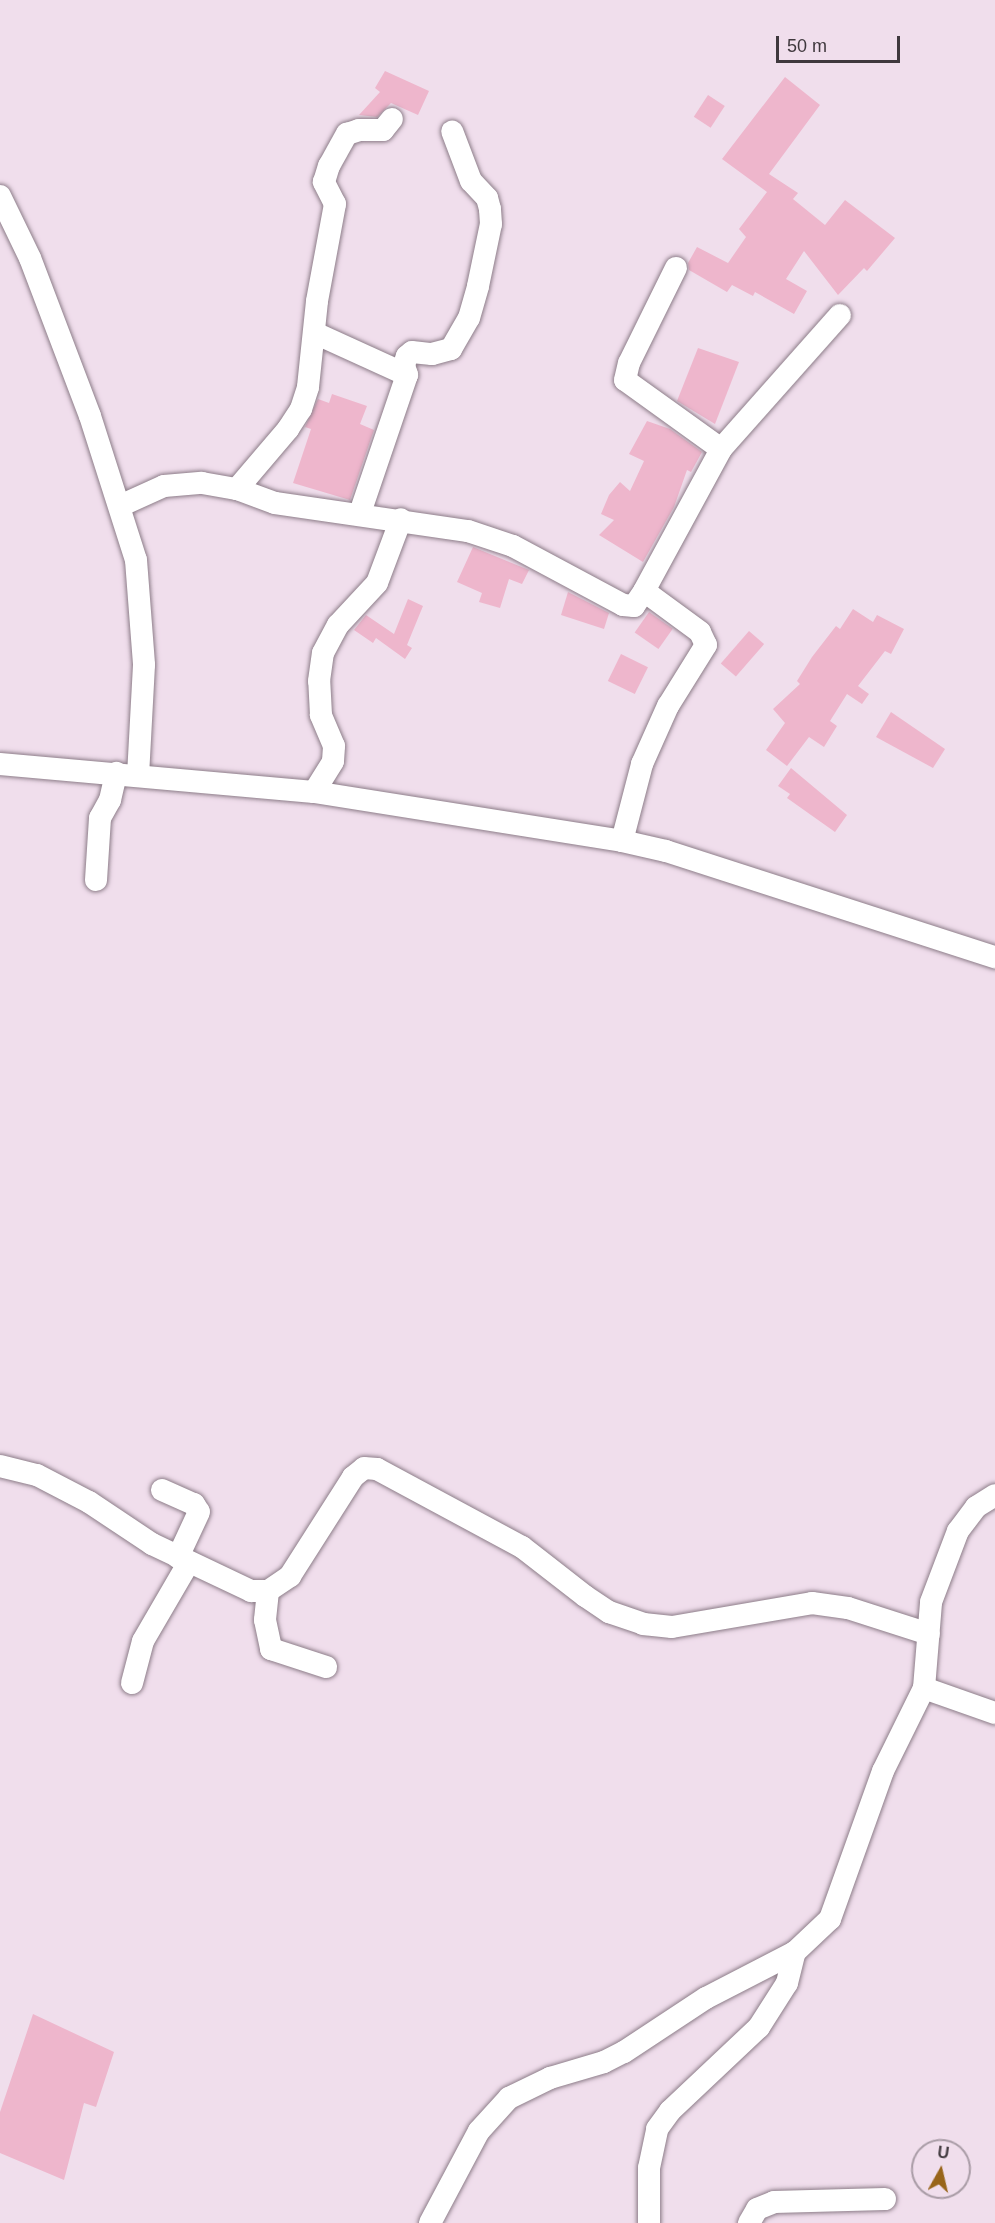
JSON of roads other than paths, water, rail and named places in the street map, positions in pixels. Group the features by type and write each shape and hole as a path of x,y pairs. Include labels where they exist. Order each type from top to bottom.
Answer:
{"street":[{"path":"237,489 271,452 301,409 315,333 317,301 335,204 324,182 326,172 347,134 359,130 383,130 392,120"},
{"path":"360,513 407,375 404,364 412,352 442,353 461,335 469,318 491,224 487,198 471,181 452,131"},
{"path":"0,195 30,258 122,505 136,560 144,665 127,775 100,818 96,880"},
{"path":"676,268 629,363 625,380 721,449"},
{"path":"122,505 182,482 237,489 275,503 360,513 468,531 513,546 623,605 634,606 721,449 840,315"},
{"path":"315,333 407,375"},
{"path":"314,792 333,761 334,746 321,715 319,681 323,653 338,625 377,583 401,519"},
{"path":"622,841 642,764 668,706 706,645 700,632 644,591"},
{"path":"0,764 314,792 622,841 666,850 995,957"},
{"path":"0,1466 37,1475 79,1496 183,1560 251,1591 268,1591 290,1576 353,1477 364,1468 377,1469 522,1547 609,1612 643,1624 672,1627 812,1603 848,1608 929,1634"},
{"path":"132,1683 143,1641 183,1560 199,1512 194,1504 162,1490"},
{"path":"430,2223 478,2131 509,2098 550,2078 604,2062 706,1998 795,1952 814,1938 839,1902 883,1771 924,1688 931,1602 958,1531 976,1507 995,1495"},
{"path":"268,1591 265,1620 271,1649 326,1667"},
{"path":"924,1688 995,1713"},
{"path":"641,2222 657,2129 670,2111 759,2027 787,1983 795,1952"},
{"path":"749,2223 757,2209 774,2202 885,2199"}]}
